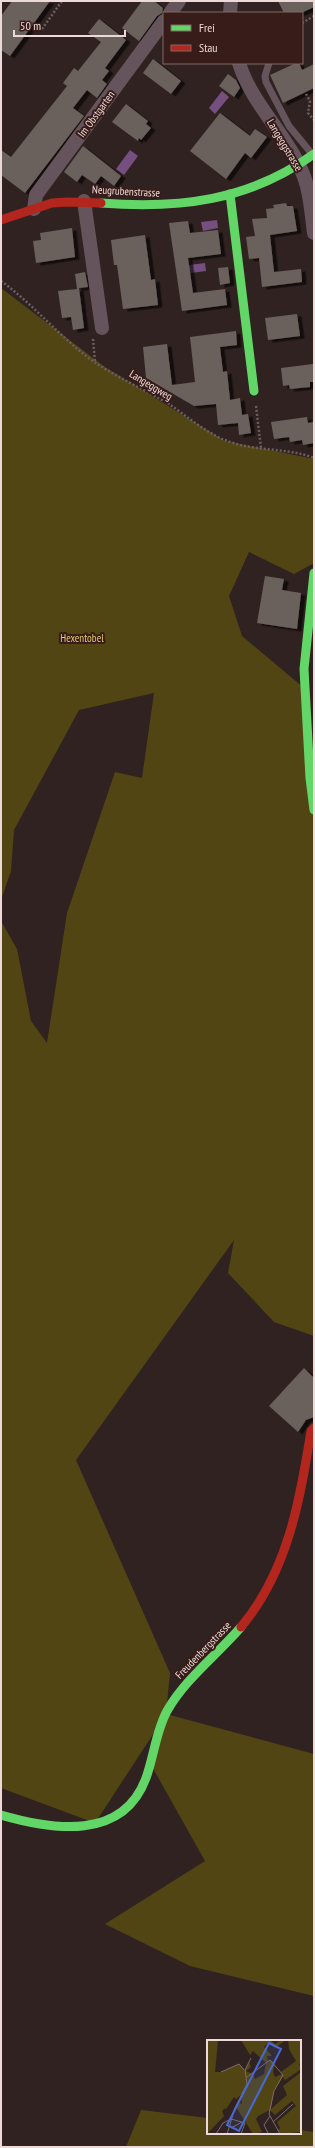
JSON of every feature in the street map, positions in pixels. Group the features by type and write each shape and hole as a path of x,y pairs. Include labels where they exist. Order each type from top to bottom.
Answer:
{"street":[{"path":"171,12 179,1"},
{"path":"230,12 231,1"},
{"name":"Im Obstgarten","path":"34,210 36,194 163,22"},
{"name":"Langeggstrasse","path":"239,64 258,102 300,166 308,191 314,233"},
{"name":"Neugrubenstrasse","path":"1,220 57,202 84,201 131,205 156,205 174,204 230,194 258,185 300,166 314,155"},
{"path":"230,194 254,391"},
{"path":"84,201 102,328"},
{"path":"314,573 304,669 310,778 314,810"},
{"name":"Freudenbergstrasse","path":"1,1815 42,1825 80,1826 107,1820 119,1814 133,1803 144,1785 160,1726 172,1703 188,1680 234,1636 255,1611 278,1569 289,1539 305,1467 311,1431 314,1428"}],"lane":[{"path":"269,64 265,76 266,82 289,126 314,155"}],"path":[{"path":"42,29 62,1"},
{"path":"303,22 314,16"},
{"path":"306,94 310,101 308,113 314,120"},
{"name":"Langeggweg","path":"1,281 26,300 43,318 95,362 168,404 214,435 233,443 302,454 314,458"},
{"path":"95,362 93,337 102,328"},
{"path":"254,391 261,448"}],"green space":[{"name":"Hexentobel","path":"1,288 105,367 225,441 314,459 314,563 294,574 249,552 229,596 242,636 304,688 314,777 314,1336 274,1322 228,1273 234,1240 76,1460 170,1673 166,1714 314,1754 314,1996 190,1966 105,1924 205,1861 150,1763 165,1716 95,1823 1,1788 1,921 17,949 31,1021 47,1043 67,913 115,772 142,778 154,693 79,710 14,830 11,871 1,900"},
{"path":"141,2110 207,2118 207,2134 301,2134 301,2130 314,2132 314,2147 126,2147"}],"shaded area":[{"path":"222,91 229,97 215,114 209,108"},
{"path":"130,150 138,156 124,175 116,169"},
{"path":"217,220 218,228 203,231 201,222"},
{"path":"205,263 206,271 183,274 182,266"}],"building":[{"path":"12,1 50,1 10,56 1,50 1,16"},
{"path":"142,1 154,1 163,8 162,13 157,16 139,41 122,28"},
{"path":"278,1 314,1 314,7 303,12 284,12"},
{"path":"99,19 126,40 105,68 109,71 102,80 107,84 97,98 87,90 73,108 84,116 25,193 1,175 1,150 11,157 67,86 63,83 74,68 78,71 101,42 88,33"},
{"path":"153,59 181,81 171,94 143,73"},
{"path":"294,64 299,64 302,70 314,64 314,88 283,103 270,75"},
{"path":"228,74 236,80 240,88 234,97 219,86"},
{"path":"126,104 148,121 146,124 151,128 141,140 139,138 138,141 112,122"},
{"path":"220,113 250,136 255,129 267,137 251,158 245,153 226,179 190,151"},
{"path":"83,146 121,176 114,186 101,176 95,184 82,175 77,182 64,172"},
{"path":"286,203 287,206 293,206 297,231 270,235 274,272 301,269 302,282 262,287 259,258 249,259 246,237 255,236 252,219 267,218 266,209 274,208 273,205"},
{"path":"188,221 190,233 218,230 221,254 188,258 193,293 225,289 227,305 182,311 169,223"},
{"path":"72,228 75,257 36,263 33,241 41,240 40,233"},
{"path":"145,235 151,280 155,279 158,305 123,309 117,265 114,265 111,240"},
{"path":"228,267 230,283 220,285 218,268"},
{"path":"85,272 88,287 79,288 84,328 73,330 71,317 62,318 58,291 77,289 75,274"},
{"path":"297,314 300,336 268,340 265,318"},
{"path":"236,331 237,345 220,347 223,372 227,371 230,400 240,398 242,415 248,414 251,433 239,435 238,423 218,425 216,404 194,406 146,378 143,347 167,344 172,385 195,382 190,337"},
{"path":"313,364 314,382 310,382 310,387 290,389 289,385 283,386 281,368"},
{"path":"307,417 308,423 314,422 314,443 303,445 302,440 290,442 289,437 274,439 271,422"},
{"path":"265,576 284,579 282,590 301,593 297,629 257,623"},
{"path":"304,1368 314,1378 314,1417 306,1420 298,1432 269,1406"}],"traffic: fast":[{"path":"101,203 130,205 186,203 239,192 289,170 314,154"},
{"path":"230,194 254,391"},
{"path":"314,573 304,669 310,778 314,810"},
{"path":"1,1815 42,1824 84,1826 104,1821 121,1812 135,1798 146,1778 160,1727 167,1711 192,1677 241,1627"}],"traffic: jam":[{"path":"1,220 52,203 101,203"},
{"path":"241,1627 257,1605 281,1559 290,1534 302,1483 311,1431 314,1428"}]}
